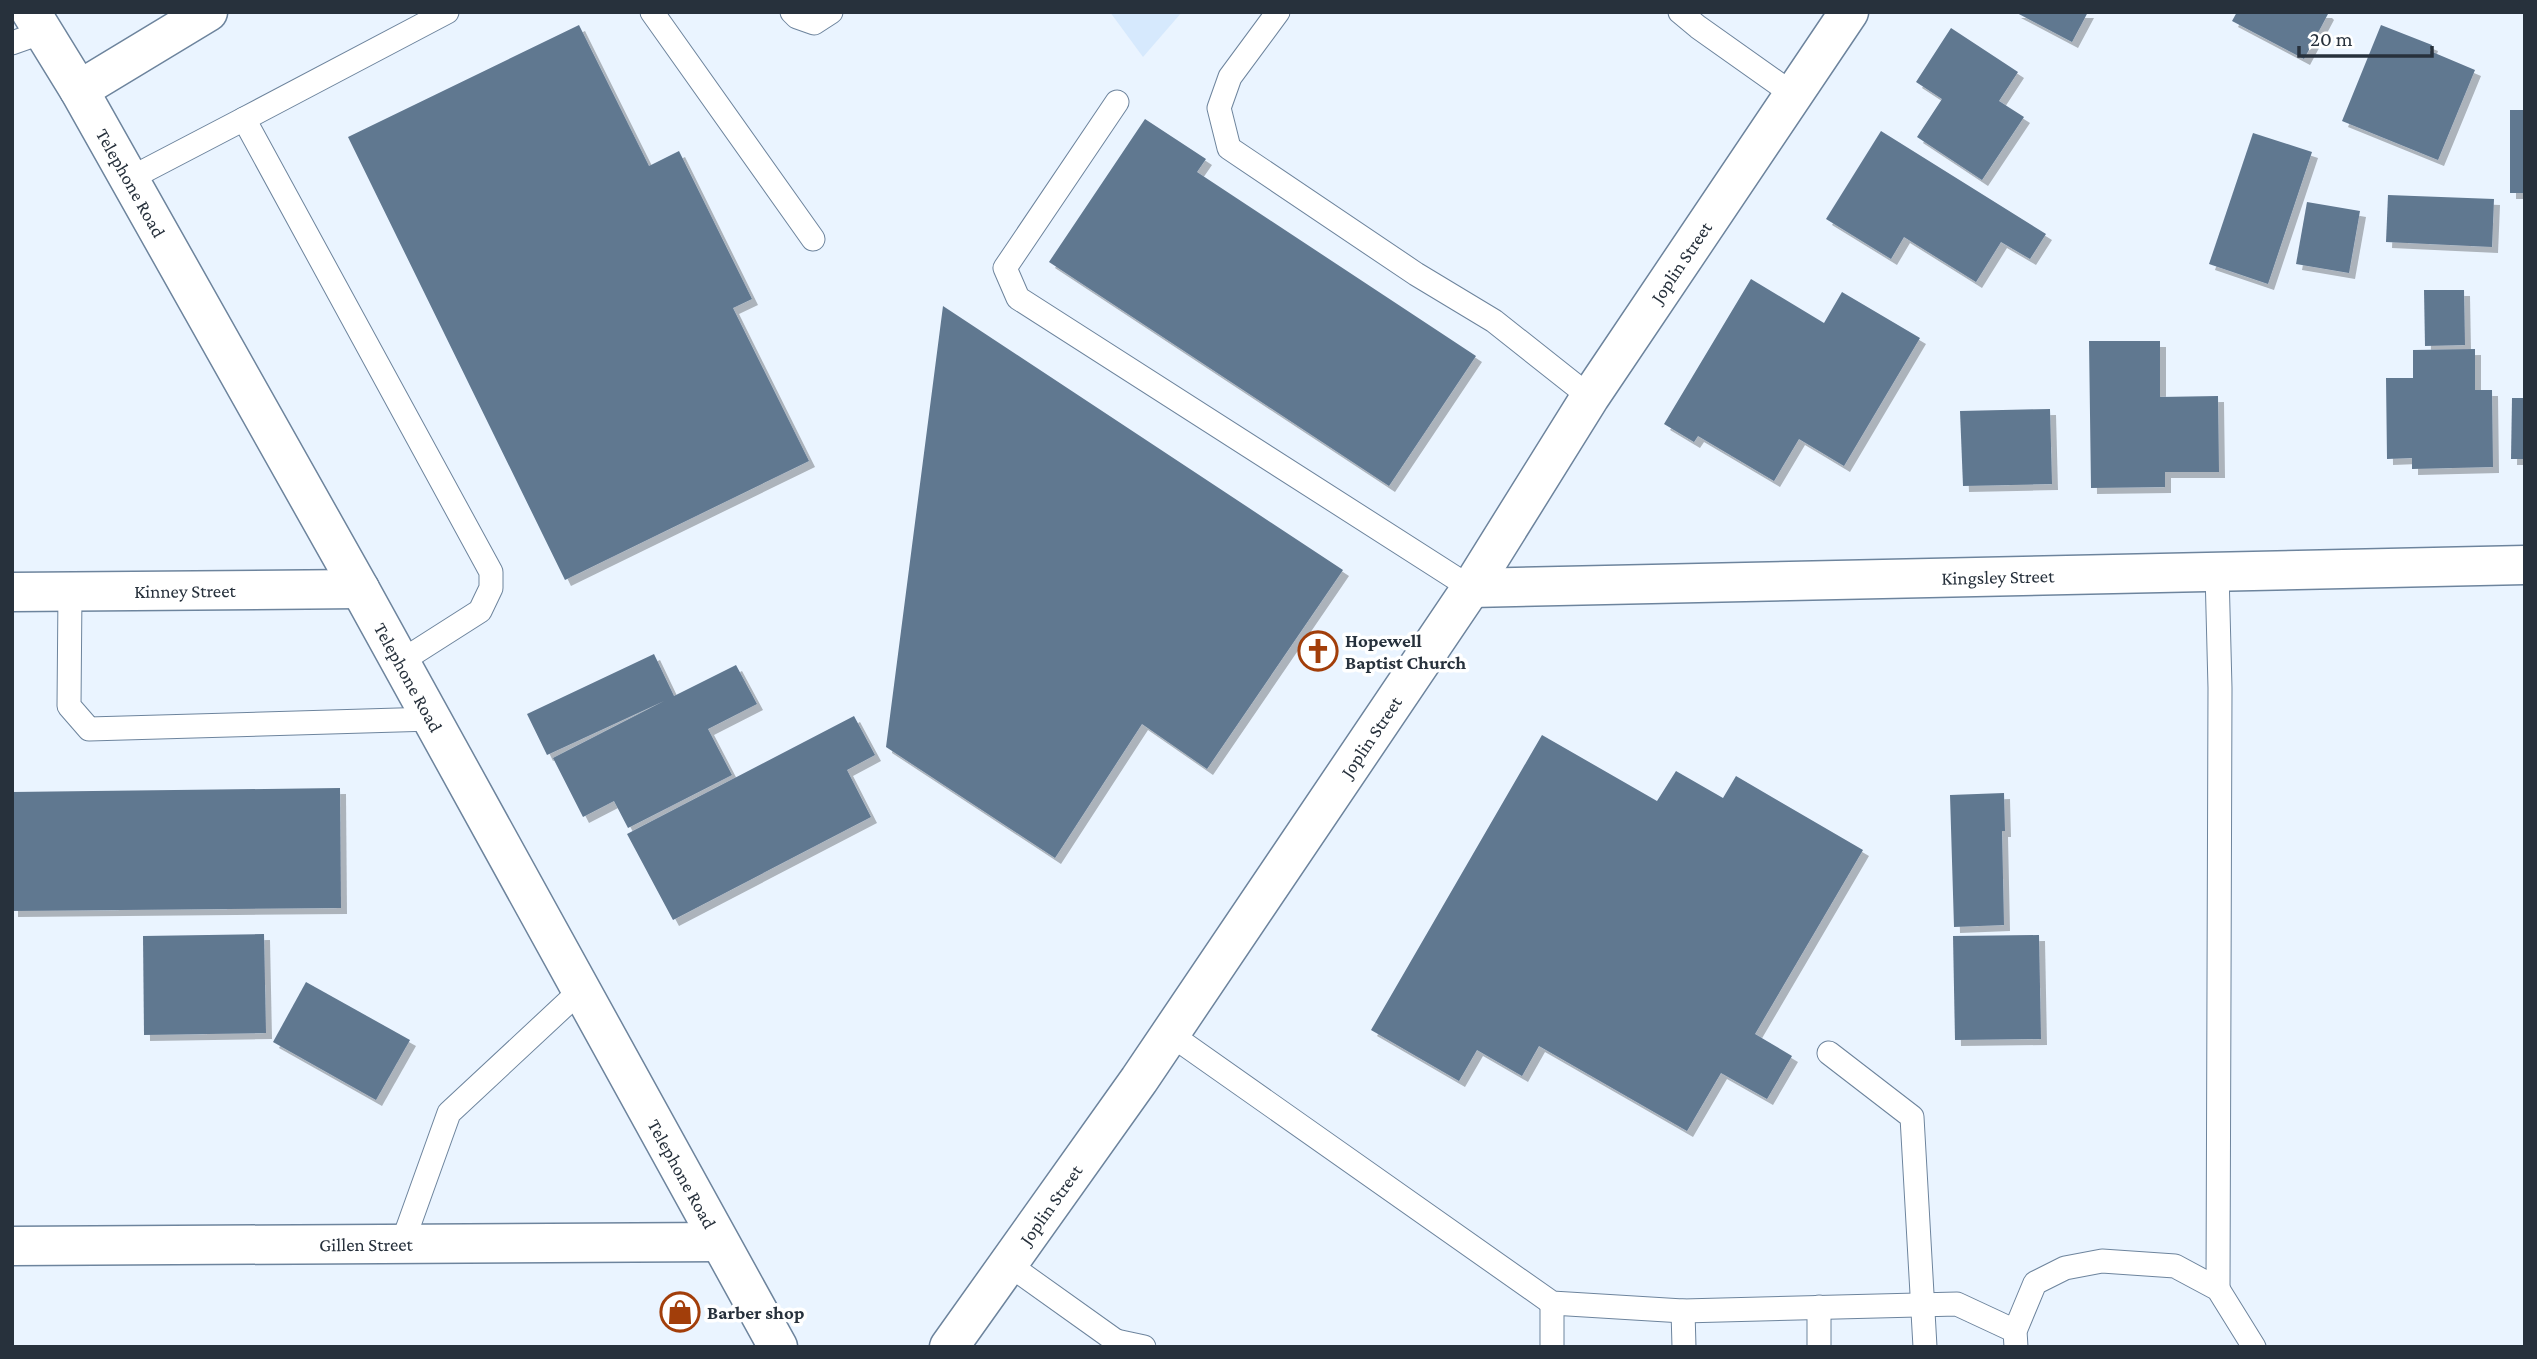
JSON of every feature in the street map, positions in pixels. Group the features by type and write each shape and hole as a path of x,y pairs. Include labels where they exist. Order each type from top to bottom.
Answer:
{"street":[{"path":"79,90 208,12"},
{"name":"Joplin Street","path":"948,1347 1170,1034 1471,588 1590,397 1849,12"},
{"name":"Telephone Road","path":"29,29 79,90 360,589 778,1347"},
{"name":"Kingsley Street","path":"1471,588 2525,565"},
{"name":"Kinney Street","path":"12,592 360,589"},
{"name":"Gillen Street","path":"12,1246 719,1242"}],"lane":[{"path":"129,179 447,12"},
{"path":"652,12 813,239"},
{"path":"792,12 797,17 814,23 831,12"},
{"path":"1278,12 1230,77 1219,108 1229,148 1416,274 1494,321 1590,397"},
{"path":"1680,12 1794,95"},
{"path":"1117,102 1006,268 1018,298 1471,588"},
{"path":"244,119 491,572 491,588 480,611 400,662"},
{"path":"2217,572 2220,688 2218,1289"},
{"path":"71,592 69,706 89,729 432,719"},
{"path":"402,1244 449,1112 581,990"},
{"path":"1170,1034 1552,1303 1683,1311 1957,1304 2016,1339 2035,1283 2065,1268 2102,1261 2175,1266 2218,1289 2254,1347"},
{"path":"1829,1053 1912,1117 1925,1347"},
{"path":"1008,1264 1115,1344 1144,1347"},
{"path":"1552,1303 1552,1347"},
{"path":"1819,1307 1819,1347"},
{"path":"1683,1311 1684,1347"}],"shaded area":[{"path":"1110,12 1182,12 1143,57"}],"building":[{"path":"2015,12 2088,12 2072,42"},
{"path":"2237,12 2328,14 2304,59 2232,21"},
{"path":"579,25 649,166 679,151 752,299 733,308 809,461 565,580 348,137"},
{"path":"2381,25 2432,45 2430,51 2475,70 2438,160 2342,121"},
{"path":"1951,28 2018,72 1999,101 2024,117 1982,180 1917,137 1942,99 1916,82"},
{"path":"2510,110 2525,110 2525,193 2510,193"},
{"path":"1145,119 1206,159 1197,172 1476,356 1389,486 1049,262"},
{"path":"1881,131 2046,234 2030,259 2001,242 1976,282 1904,237 1891,259 1826,219"},
{"path":"2253,133 2312,152 2268,284 2209,264"},
{"path":"2388,195 2494,199 2492,247 2386,242"},
{"path":"2307,202 2360,211 2349,273 2296,264"},
{"path":"1751,279 1824,323 1842,292 1920,338 1844,466 1799,439 1774,481 1698,436 1694,442 1664,424"},
{"path":"2424,290 2464,290 2465,345 2425,346"},
{"path":"943,306 1343,570 1207,769 1142,724 1055,858 886,747"},
{"path":"2089,341 2160,341 2160,397 2218,396 2219,472 2165,472 2165,487 2091,488"},
{"path":"2475,349 2475,390 2492,390 2493,467 2412,469 2412,458 2387,459 2386,378 2413,378 2413,350"},
{"path":"2512,398 2525,398 2525,459 2511,459"},
{"path":"2050,409 2052,484 1963,486 1960,411"},
{"path":"654,654 674,696 736,665 757,704 708,729 732,775 628,828 614,801 583,817 553,758 664,701 547,755 527,714"},
{"path":"854,716 875,755 847,770 871,817 673,920 627,834"},
{"path":"1542,735 1657,801 1676,771 1723,798 1736,776 1863,850 1755,1034 1792,1056 1767,1099 1721,1073 1687,1131 1539,1046 1522,1076 1477,1050 1459,1081 1371,1030"},
{"path":"340,788 341,908 12,911 12,792"},
{"path":"2004,793 2004,925 1954,927 1950,795"},
{"path":"264,934 266,1033 144,1035 143,936"},
{"path":"2039,935 2041,1039 1955,1040 1953,936"},
{"path":"306,982 410,1040 376,1100 273,1042"}],"place":[{"name":"Hopewell Baptist Church","path":"1318,651"},
{"name":"Barber shop","path":"680,1312"}]}
